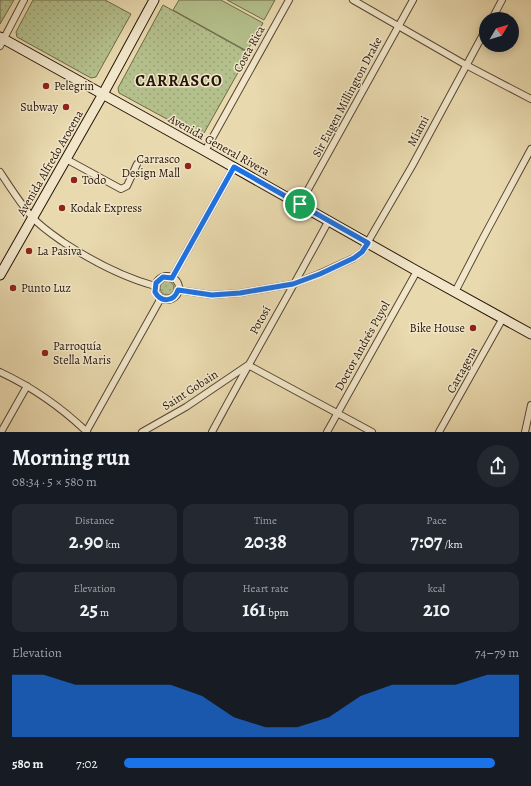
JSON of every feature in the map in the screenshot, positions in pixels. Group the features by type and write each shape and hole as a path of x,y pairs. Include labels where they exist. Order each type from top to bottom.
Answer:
{"main road":[{"name":"Avenida Alfredo Arocena","path":"0,275 103,94 154,0"},
{"name":"Avenida General Rivera","path":"1,41 103,94 531,334"}],"street":[{"path":"1,41 24,0"},
{"name":"Costa Rica","path":"205,151 288,0"},
{"path":"353,0 466,65 531,99"},
{"name":"Sir Eugen Millington Drake","path":"300,204 413,0"},
{"path":"496,12 502,0"},
{"name":"Miami","path":"178,290 212,295 240,293 293,284 320,274 354,258 362,252 479,42"},
{"path":"456,292 531,149"},
{"path":"66,159 121,189 127,186 137,164"},
{"path":"172,278 234,167"},
{"path":"0,172 33,218 53,235 81,254 112,271 155,286"},
{"name":"Potosí","path":"212,432 329,220"},
{"name":"Doctor Andrés Puyol","path":"327,432 417,271"},
{"path":"163,277 172,278 177,283 178,290 176,295 172,299 166,300 161,298 156,294 155,286 157,280 163,277"},
{"path":"0,372 27,386 59,408 87,432 161,298"},
{"name":"Cartagena","path":"439,432 503,318"},
{"path":"248,365 372,432"},
{"name":"Saint Gobain","path":"142,432 186,407 248,365"},
{"path":"1,432 27,386"},
{"path":"525,432 531,405"}],"green space":[{"path":"0,0 14,0 0,24"},
{"path":"33,0 105,0 131,14 96,77 91,78 17,37 16,32"},
{"path":"179,0 221,0 263,23 247,51 173,10"},
{"path":"227,0 275,0 264,20"},
{"path":"163,5 249,53 204,133 198,136 119,93 118,88"},
{"path":"164,281 170,281 174,285 174,291 170,295 164,295 160,291 160,285"}],"place":[{"name":"Pelegrin","path":"46,86"},
{"name":"Subway","path":"66,107"},
{"name":"Carrasco Design Mall","path":"188,166"},
{"name":"Todo","path":"74,180"},
{"name":"Kodak Express","path":"62,208"},
{"name":"La Pasiva","path":"29,251"},
{"name":"Punto Luz","path":"13,288"},
{"name":"Bike House","path":"473,328"},
{"name":"Parroquía Stella Maris","path":"45,353"}],"district":[{"name":"CARRASCO","path":"179,81"}],"route":[{"path":"234,167 300,204 368,243 366,248 347,262 293,284 240,293 212,295 178,290 176,295 169,300 163,300 156,294 155,286 157,280 166,276 172,278 234,167"}]}
